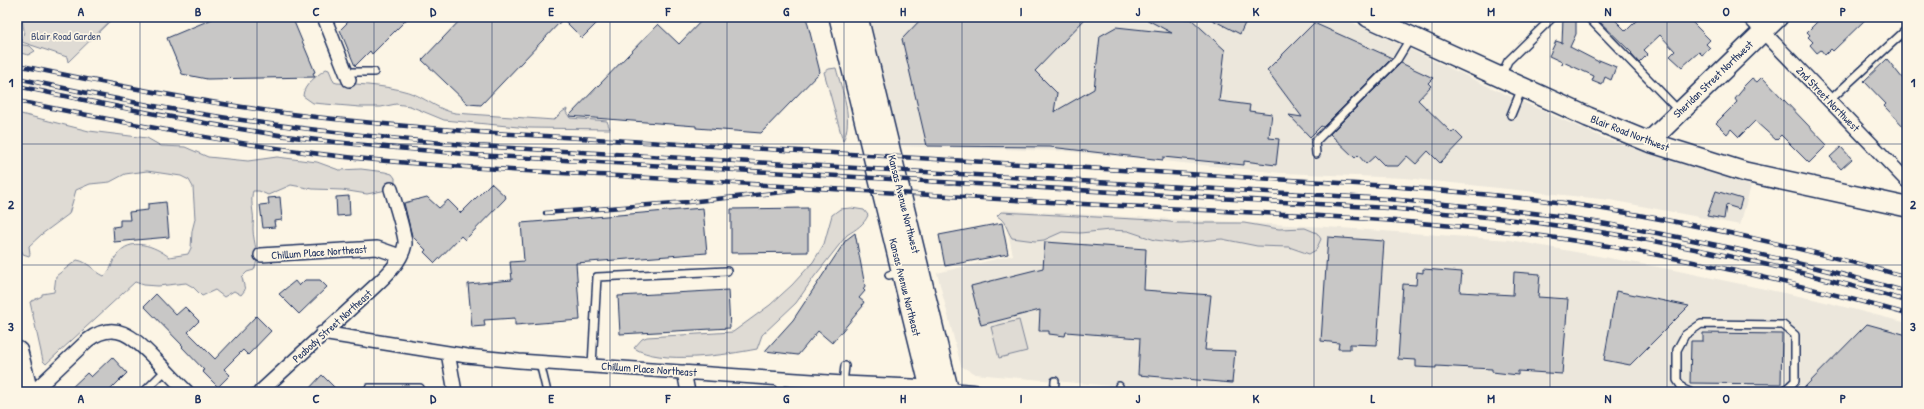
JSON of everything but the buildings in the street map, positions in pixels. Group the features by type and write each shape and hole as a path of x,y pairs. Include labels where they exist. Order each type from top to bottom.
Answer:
{"main road":[{"path":"17,352 27,392"}],"street":[{"path":"324,17 347,76"},
{"name":"Kansas Avenue Northwest","path":"839,17 879,182"},
{"name":"Kansas Avenue Northwest","path":"858,17 940,390"},
{"name":"2nd Street Northwest","path":"1748,17 1907,181"},
{"name":"Sheridan Street Northwest","path":"1649,142 1778,17"},
{"name":"Blair Road Northwest","path":"1380,19 1411,36 1500,78 1620,131 1649,142 1751,174 1907,207"},
{"name":"Kansas Avenue Northeast","path":"879,182 895,274 908,319 940,390"},
{"path":"391,189 405,243 400,256"},
{"name":"Chillum Place Northeast","path":"261,255 377,248 400,256"},
{"name":"Peabody Street Northeast","path":"260,392 322,333 390,272 400,256"},
{"path":"33,392 88,340 97,334 106,331 117,331 134,339 187,392"},
{"name":"Chillum Place Northeast","path":"322,333 448,353 540,363 592,365 684,372 780,385 843,383 977,392"},
{"path":"448,353 455,392"},
{"path":"684,372 688,392"}],"lane":[{"path":"1500,78 1508,60 1553,17"},
{"path":"1588,17 1680,112"},
{"path":"1829,100 1907,29"},
{"path":"1316,154 1315,142 1397,60 1411,36"},
{"path":"347,76 374,72"},
{"path":"1511,115 1522,88"},
{"path":"592,365 597,277 727,271"},
{"path":"1690,392 1683,389 1677,380 1677,350 1685,335 1701,324 1709,324 1783,325 1795,335 1795,381 1783,392"},
{"path":"540,363 547,392"},
{"path":"843,383 845,366"},
{"path":"144,392 166,370"},
{"path":"1054,392 1055,381"},
{"path":"366,392 370,388 420,388"}],"shaded area":[{"path":"866,17 1341,17 1505,94 1606,139 1751,186 1740,225 1610,200 1405,178 1281,173 1063,151 897,146"},
{"path":"1003,210 1326,227 1510,240 1669,269 1813,299 1907,323 1907,392 1180,392 975,374 961,366 937,273 1013,255"}],"green space":[{"name":"Blair Road Garden","path":"22,17 114,17 68,62 67,57 22,42 24,31"},
{"path":"17,44 30,46 35,51 28,55 17,52"},
{"path":"836,68 844,95 847,114 846,132 843,141 824,72 829,69"},
{"path":"326,69 329,70 334,82 398,89 416,95 439,108 450,112 554,120 567,109 566,112 570,118 607,121 610,129 529,128 444,120 410,106 396,104 381,107 360,107 313,103 303,96 305,88"},
{"path":"17,113 89,131 147,138 161,146 185,147 208,157 248,161 277,157 317,162 339,170 361,169 385,172 392,174 395,178 395,184 382,191 367,194 342,190 313,189 291,185 268,195 259,191 253,191 253,234 257,260 254,270 247,272 242,277 245,290 241,295 234,291 224,297 215,290 202,296 193,287 186,283 158,286 144,285 135,282 46,364 43,361 30,302 42,296 42,294 54,292 56,276 77,260 85,263 104,276 122,249 135,244 157,249 169,257 188,254 191,248 192,231 195,219 193,187 189,180 181,176 147,171 125,174 110,182 90,184 76,190 69,214 42,234 29,246 29,256 23,254 17,240"},
{"path":"851,208 864,210 868,215 867,218 847,235 796,303 762,335 757,349 711,356 676,357 645,353 634,348 642,339 647,337 733,332 770,305 792,285 813,262 824,244 832,215 840,209"},
{"path":"1001,212 1153,220 1178,223 1244,223 1279,229 1305,228 1317,233 1321,239 1316,250 1309,254 1289,247 1257,246 1222,239 1179,243 1155,240 1128,231 1110,230 1080,233 1062,232 1044,240 1035,241 1012,238 1004,223 997,216"},
{"path":"1019,320 1027,351 999,358 991,327"}],"railway":[{"path":"17,65 119,86 222,104 361,122 478,132 1390,186 1532,199 1579,205 1703,227 1826,255 1907,277"},
{"path":"17,78 120,100 219,117 329,132 440,143 1388,199 1530,212 1619,226 1702,242 1784,260 1907,292"},
{"path":"17,86 117,107 252,131 381,147 476,155 1387,208 1481,216 1616,234 1700,250 1783,268 1907,301"},
{"path":"17,101 241,143 286,150 376,160 505,170 1083,204 1328,216 1389,220 1510,232 1655,254 1782,281 1907,314"},
{"path":"545,213 688,202 793,191"}]}
